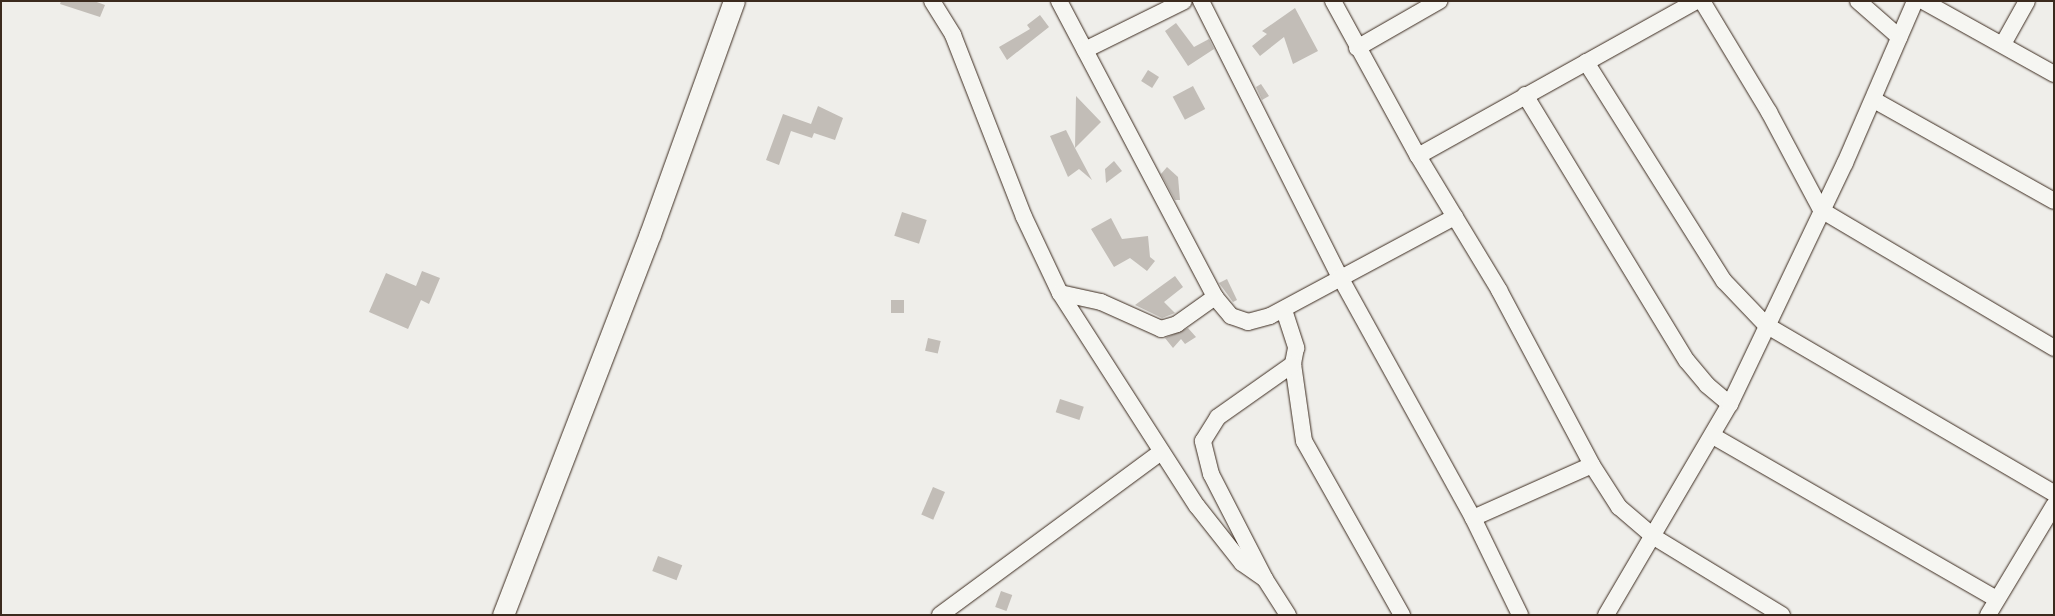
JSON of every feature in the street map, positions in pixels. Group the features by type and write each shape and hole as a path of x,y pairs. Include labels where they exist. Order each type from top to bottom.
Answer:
{"main road":[{"path":"503,615 650,234 734,1"}],"street":[{"path":"1058,1 1215,297 1223,310 1240,321 1258,321 1284,310 1340,277 1455,217"},
{"path":"1085,50 1184,1"},
{"path":"1201,1 1340,277 1473,518 1520,615"},
{"path":"1333,1 1357,48 1418,156 1523,333 1592,465 1619,507 1654,537 1782,615"},
{"path":"1357,48 1439,1"},
{"path":"1418,156 1697,1"},
{"path":"1702,1 1769,112 1821,210 2054,348"},
{"path":"1858,1 1899,37"},
{"path":"1606,615 1654,537 1730,404 1874,100 1915,1"},
{"path":"1923,1 2054,74"},
{"path":"2003,44 2027,1"},
{"path":"938,3 953,35 1024,217 1060,293 1161,452 1224,542 1242,563 1265,579"},
{"path":"1586,62 1724,281 1766,325 2054,493"},
{"path":"1525,95 1687,361 1706,385 1730,404"},
{"path":"1874,100 2054,201"},
{"path":"1060,293 1101,302 1161,329 1178,324 1215,297"},
{"path":"1284,310 1296,348 1293,364 1304,441 1402,615"},
{"path":"1288,615 1265,579 1212,474 1203,441 1218,417 1293,364"},
{"path":"1712,436 1996,599"},
{"path":"940,615 1161,452"},
{"path":"1473,518 1592,465"},
{"path":"1988,615 2054,505"}],"building":[{"path":"61,1 94,1 105,5 100,17 60,4"},
{"path":"1295,8 1318,51 1293,64 1284,37 1260,56 1252,46 1267,34 1262,31"},
{"path":"1040,15 1049,27 1007,60 999,47 1030,29 1027,25"},
{"path":"1176,23 1194,47 1209,39 1214,49 1188,66 1165,31"},
{"path":"1148,70 1159,77 1152,88 1141,81"},
{"path":"1261,84 1269,96 1262,100 1256,87"},
{"path":"1193,86 1205,109 1185,120 1173,97"},
{"path":"1076,96 1101,122 1075,148"},
{"path":"818,106 843,118 835,140 814,133 812,138 791,131 779,165 766,160 783,114 811,124"},
{"path":"1066,130 1092,180 1079,169 1068,177 1050,136"},
{"path":"1114,161 1122,171 1106,183 1105,169"},
{"path":"1167,167 1178,177 1180,200 1175,200 1161,174"},
{"path":"902,212 927,220 919,244 894,236"},
{"path":"1111,218 1122,239 1148,236 1150,257 1155,261 1147,271 1130,258 1114,267 1091,229"},
{"path":"422,271 440,278 429,304 421,300 408,329 369,312 386,273 416,286"},
{"path":"1175,276 1183,287 1164,302 1175,313 1162,318 1135,305"},
{"path":"1227,279 1237,300 1233,302 1219,283"},
{"path":"891,300 904,300 904,313 891,313"},
{"path":"1188,328 1196,337 1185,344 1181,339 1173,348 1165,338"},
{"path":"928,338 941,341 938,354 925,351"},
{"path":"1060,399 1084,407 1079,420 1056,412"},
{"path":"933,487 945,492 933,520 921,515"},
{"path":"658,556 682,565 677,580 652,571"},
{"path":"1001,591 1012,595 1006,611 995,607"}]}
